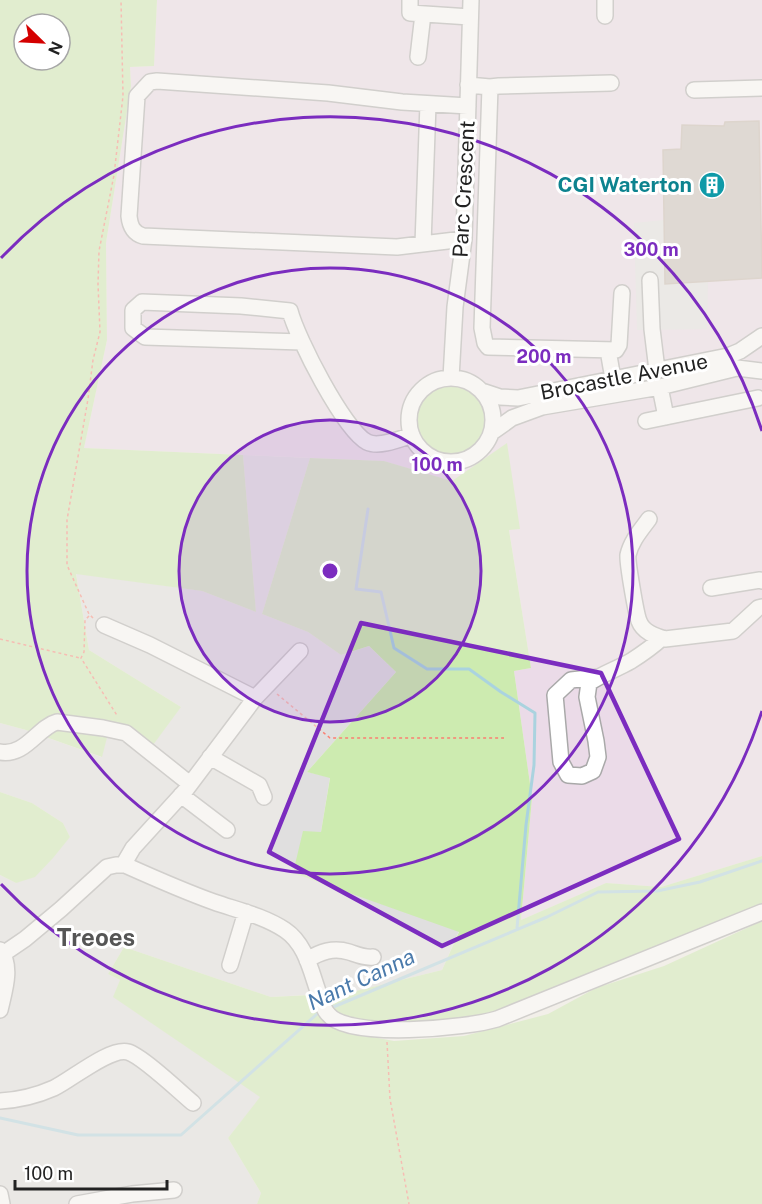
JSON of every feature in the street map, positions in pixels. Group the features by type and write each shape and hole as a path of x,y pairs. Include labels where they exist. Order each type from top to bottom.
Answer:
{"street":[{"path":"410,0 410,13 470,17"},
{"name":"Parc Crescent","path":"451,378 454,307 464,239 471,0"},
{"path":"605,0 605,16"},
{"path":"418,57 423,14"},
{"path":"464,239 397,247 143,236 136,234 133,230 129,216 137,96 150,82 468,106"},
{"path":"468,85 490,87 611,83"},
{"path":"490,87 482,309 485,344 488,347 615,350 619,345 622,293"},
{"path":"694,90 762,88"},
{"path":"423,244 428,104"},
{"path":"650,280 652,329 657,370"},
{"path":"302,342 144,337 133,328 133,310 142,302 241,306 290,311 308,355 353,429 368,442 389,443 412,435"},
{"path":"454,307 482,309"},
{"name":"Brocastle Avenue","path":"482,391 510,398 555,391 728,356 762,336"},
{"path":"608,350 613,379"},
{"name":"Brocastle Avenue","path":"491,433 512,418 542,407 660,387 737,368 762,371"},
{"path":"451,378 463,379 482,391 492,411 493,422 491,433 478,452 469,458 447,462 426,453 412,435 409,424 410,412 420,391 440,379 451,378"},
{"path":"660,387 666,417"},
{"path":"646,421 758,398"},
{"path":"650,519 631,545 627,559 639,622 647,631 665,639 733,631 762,607"},
{"path":"711,588 762,581"},
{"path":"104,625 150,645 255,698"},
{"path":"598,677 571,680 555,695 561,762 568,775 582,776 593,771 598,757 587,697 589,683 632,660 662,638"},
{"path":"125,865 133,848 186,790 255,698 300,651"},
{"path":"0,752 8,754 22,747 50,724 57,722 103,728 126,734 227,830"},
{"path":"210,757 259,785 264,797"},
{"path":"0,1010 6,983 6,964 1,954 25,939 107,867 116,865 125,865 187,892 246,912 292,935 307,960 326,1010 338,1021 347,1025 386,1030 449,1027 497,1019 762,912"},
{"path":"230,965 246,912"},
{"path":"307,960 330,950 373,957"},
{"path":"0,1101 28,1098 53,1088 117,1051 128,1052 139,1058 194,1103"},
{"path":"77,1204 132,1194 174,1190"},
{"path":"0,1194 2,1204"}],"path":[{"path":"104,625 90,615 67,566 67,520 93,360 100,332 99,251 114,175 123,96 121,0"},
{"path":"81,658 84,652 85,620 90,615"},
{"path":"0,639 81,658 126,728 126,734"},
{"path":"267,685 330,738 504,738"},
{"path":"386,1030 390,1099 409,1204"}],"highlighted area":[{"path":"361,623 601,673 679,839 442,946 269,852"}],"shaded area":[{"path":"157,0 762,0 762,856 661,887 606,883 521,920 532,798 514,671 531,668 509,529 520,529 452,481 384,461 84,448 107,340 106,243 131,86 130,67 154,66"},
{"path":"664,220 665,284 708,281 707,329 637,330 634,223"},
{"path":"243,455 310,458 262,614 308,632 341,655 369,646 396,672 307,772 330,777 321,832 293,873 459,931 442,970 352,992 271,997 124,947 108,974 120,980 114,997 261,1097 228,1138 261,1193 257,1204 0,1204 0,875 16,883 70,837 63,823 32,803 0,792 0,723 101,757 110,726 181,707 89,650 76,573 202,591 256,612"}],"green space":[{"path":"0,0 157,0 154,66 130,67 131,86 106,243 107,340 84,448 243,455 256,612 202,591 76,574 89,650 181,707 153,745 110,726 102,757 0,723"},
{"path":"451,385 470,391 480,401 486,420 480,439 470,449 451,455 432,449 422,439 416,420 422,401 432,391"},
{"path":"507,443 520,529 509,530 531,668 514,671 532,798 521,920 606,883 661,887 762,856 762,904 501,1012 436,1022 360,1024 333,1012 325,994 352,992 442,970 459,932 293,873 303,831 321,832 330,778 307,772 396,672 369,646 341,655 308,632 262,614 310,458 384,461 452,481"},
{"path":"0,792 32,803 63,823 70,837 35,877 16,883 0,875"},
{"path":"762,921 762,1204 257,1204 261,1193 228,1138 260,1097 113,997 120,980 108,974 124,947 271,997 310,995 322,1018 346,1032 394,1041 464,1036 548,1014 596,988 664,966"}],"building":[{"name":"CGI Waterton","path":"759,121 762,278 665,284 663,150 681,149 682,125 724,126 725,122"}],"waterway":[{"path":"368,509 356,589 381,592 394,648 427,669 469,669 535,713 534,765 517,928"},
{"name":"Nant Canna","path":"331,1008 547,917 598,892 657,891 700,882 762,861"},
{"name":"Nant Canna","path":"0,1118 78,1135 181,1135 322,1011"}],"place":[{"name":"CGI Waterton","path":"712,185"}],"district":[{"name":"Treoes","path":"96,938"}]}
